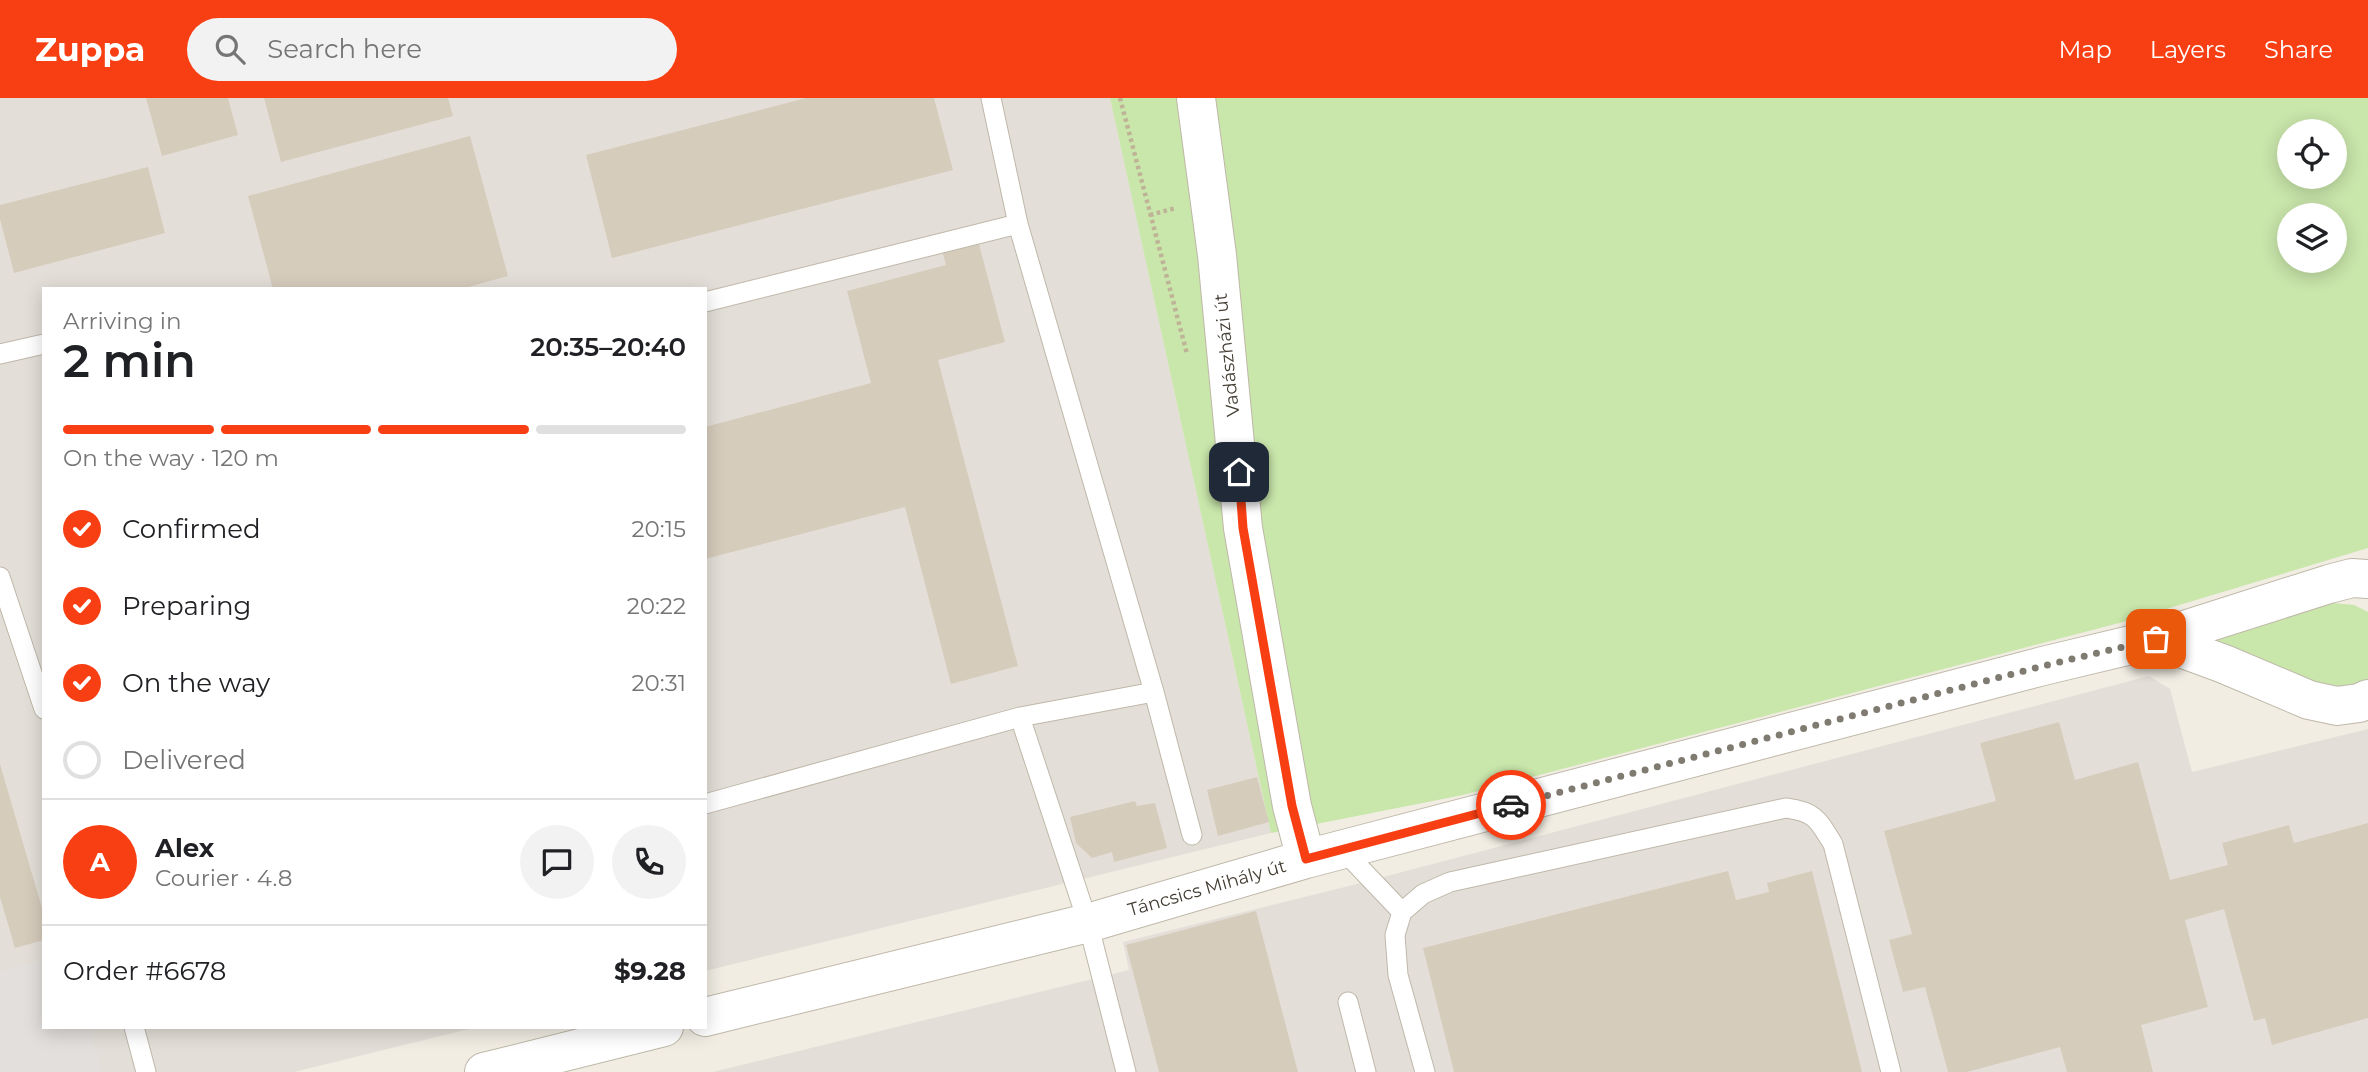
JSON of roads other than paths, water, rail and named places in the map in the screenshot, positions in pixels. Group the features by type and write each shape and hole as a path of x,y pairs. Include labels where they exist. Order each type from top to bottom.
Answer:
{"street":[{"name":"Vadászházi út","path":"1196,98 1217,255 1243,528 1292,806 1306,859"},
{"name":"Táncsics Mihály út","path":"707,1017 1088,922 1342,849 2156,639 2329,584 2352,578 2368,579"},
{"path":"2156,639 2309,700 2337,706 2359,704 2368,699"},
{"path":"484,1072 656,1029"}],"lane":[{"path":"991,98 1017,224 1154,692 1192,835"},
{"path":"707,302 1017,224"},
{"path":"0,354 42,344"},
{"path":"0,577 42,703"},
{"path":"707,803 1020,717 1154,692"},
{"path":"1020,717 1088,922 1126,1072"},
{"path":"1425,1072 1398,975 1395,935 1402,912 1423,894 1450,882 1786,808 1805,810 1818,821 1833,844 1891,1072"},
{"path":"1342,849 1402,912"},
{"path":"1348,1002 1366,1072"},
{"path":"135,1029 146,1072"}]}
